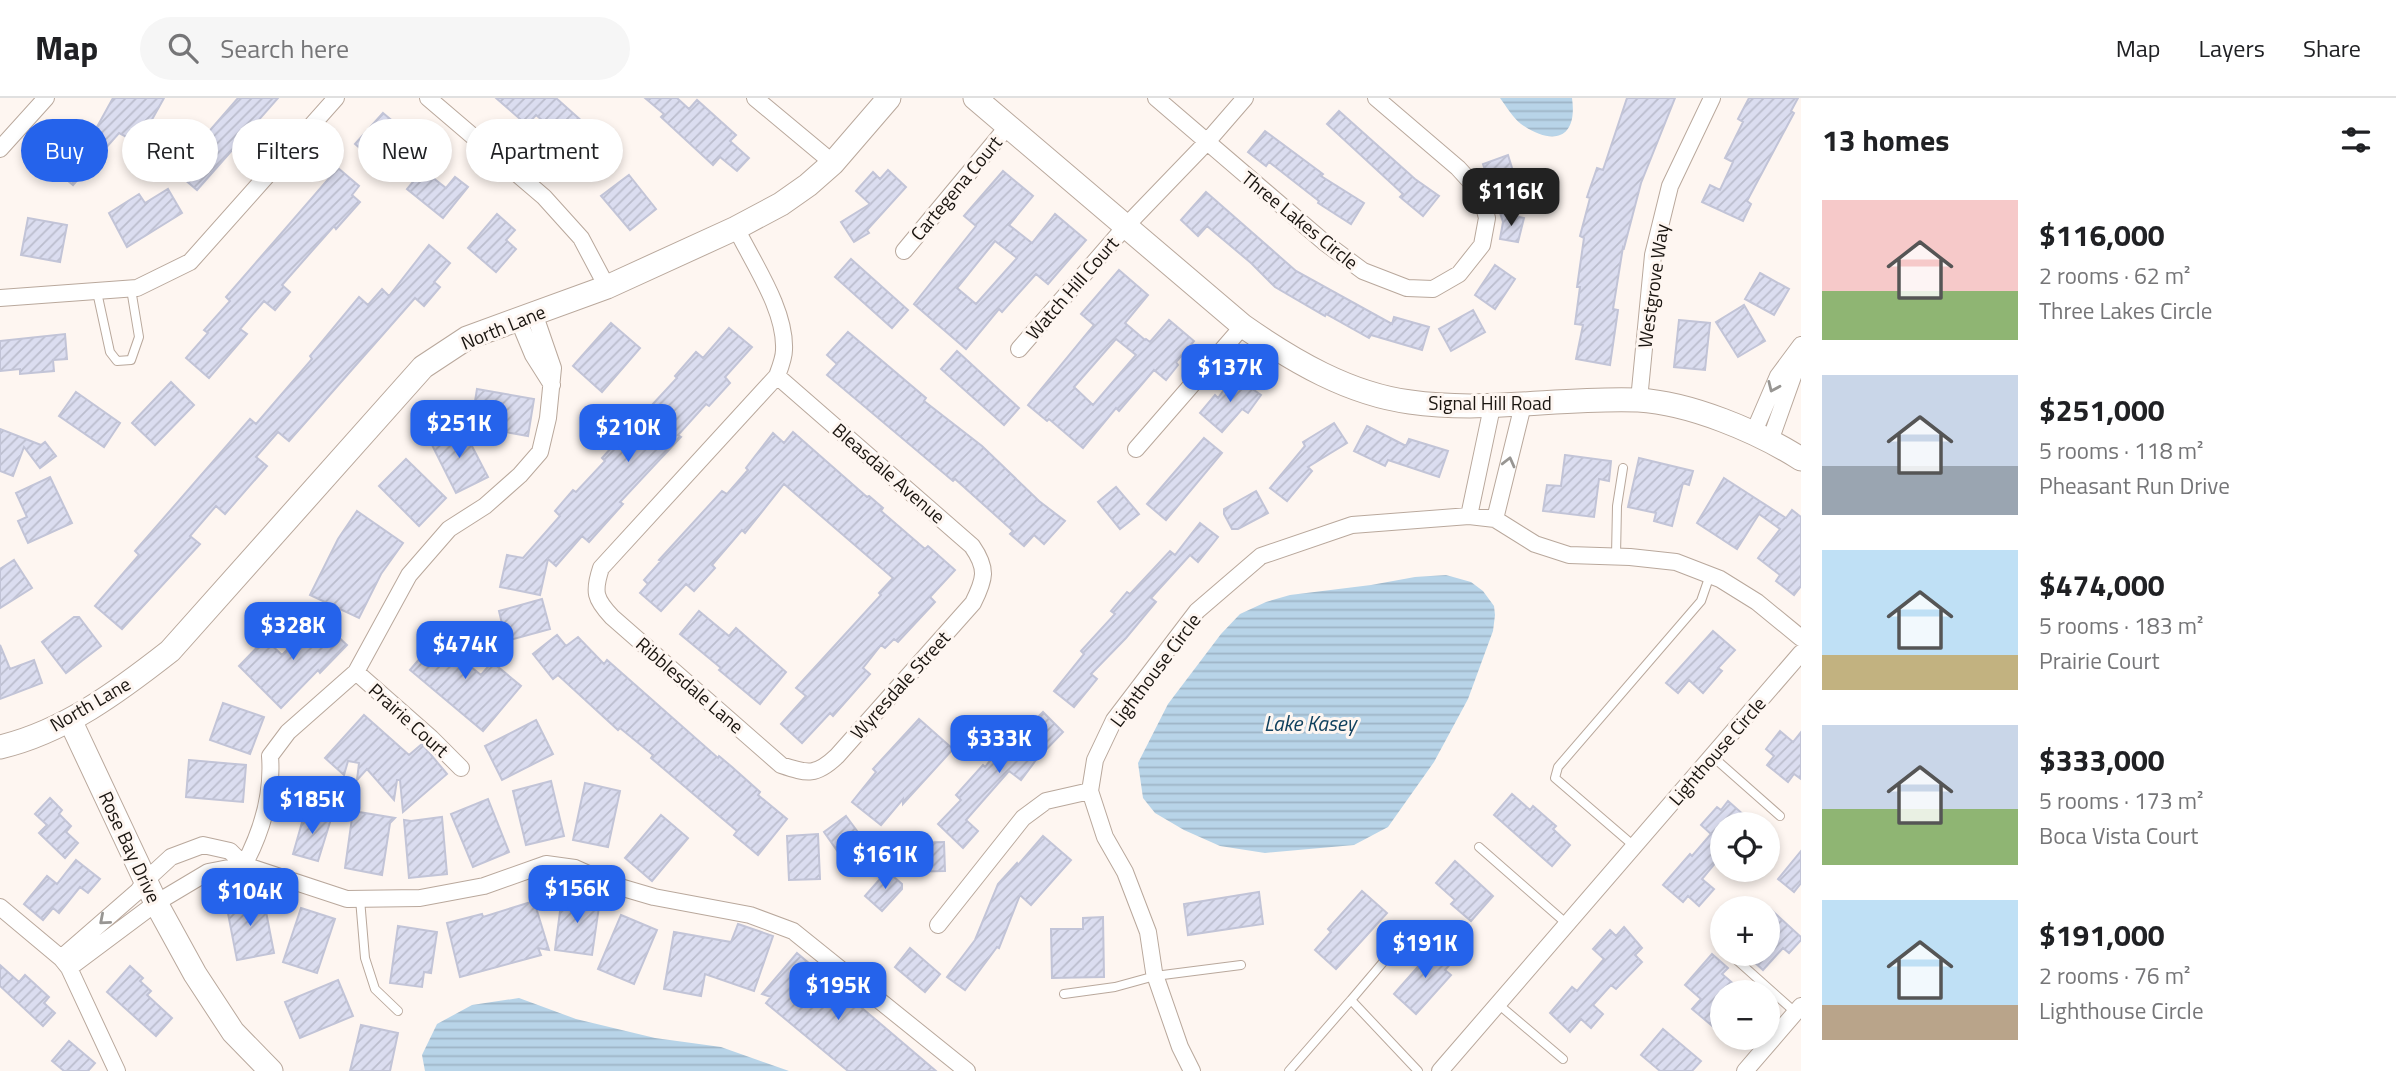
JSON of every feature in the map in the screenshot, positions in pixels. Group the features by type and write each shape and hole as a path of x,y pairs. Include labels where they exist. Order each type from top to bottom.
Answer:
{"street":[{"path":"0,149 46,98"},
{"path":"0,298 137,288 190,262 336,98"},
{"path":"428,98 544,197 581,238 607,287"},
{"path":"755,98 833,163"},
{"name":"North Lane","path":"0,747 70,720 128,684 170,651 423,367 467,338 607,287 736,228 781,204 833,163 889,98"},
{"name":"Signal Hill Road","path":"975,98 1243,326 1330,378 1382,396 1409,402 1492,407 1639,400 1665,404 1695,412 1762,438 1801,459"},
{"name":"Three Lakes Circle","path":"1156,98 1324,243 1363,271 1407,288 1433,289 1459,275 1482,245 1487,218 1480,192 1458,168 1376,98"},
{"name":"Watch Hill Court","path":"1019,349 1125,227 1245,98"},
{"name":"Westgrove Way","path":"1639,400 1653,255 1670,186 1712,98"},
{"name":"Cartegena Court","path":"904,251 1008,126"},
{"path":"736,228 775,304 783,328 784,351 778,376"},
{"path":"244,865 259,836 271,774 270,756 289,732 356,672 409,575 449,529 485,506 520,475 540,452 552,386 533,355 526,316"},
{"path":"1136,449 1243,326"},
{"path":"1762,438 1778,376 1801,345"},
{"path":"1762,438 1801,354"},
{"name":"Bleasdale Avenue","path":"778,376 972,545 982,559 984,580"},
{"name":"Ribblesdale Lane","path":"778,376 601,568 595,584 598,603 612,617 781,765 802,772"},
{"path":"1495,519 1523,405"},
{"path":"1469,516 1492,407"},
{"name":"Lighthouse Circle","path":"1192,1071 1180,1046 1155,976 1148,932 1125,873 1105,836 1090,791 1095,760 1114,720 1197,611 1261,556 1352,526 1469,516 1495,519 1535,544 1569,555 1676,562 1710,575 1757,602 1801,638"},
{"name":"Wyresdale Street","path":"802,772 823,769 837,756 973,603 984,580"},
{"name":"Lighthouse Circle","path":"1440,1071 1801,653"},
{"name":"Prairie Court","path":"356,672 461,768"},
{"name":"Rose Bay Drive","path":"70,720 156,903 195,974 233,1031 271,1071"},
{"path":"938,925 1023,818 1046,801 1090,791"},
{"path":"65,963 171,858 203,845 230,851 244,865 347,899 420,898 484,886 546,864 575,868 614,885 654,897 750,915 793,931 967,1071"},
{"path":"65,963 208,872 244,865"},
{"path":"0,908 65,963 117,1071"},
{"path":"1745,1071 1798,1009"}],"lane":[{"path":"97,292 110,352 117,361 131,360 139,337 131,289"},
{"path":"1616,556 1617,506 1623,468"},
{"path":"1634,846 1555,778 1558,767 1701,601 1710,575"},
{"path":"1712,756 1775,812"},
{"path":"1479,847 1567,924"},
{"path":"360,899 365,958 375,989 398,1011"},
{"path":"1289,1071 1407,934"},
{"path":"1064,994 1115,987 1155,976 1241,965"},
{"path":"1745,966 1798,1009"},
{"path":"1351,1000 1418,1071"},
{"path":"1498,1004 1563,1059"}],"water":[{"path":"1500,98 1572,98 1571,123 1560,135 1543,135 1518,121"},
{"name":"Lake Kasey","path":"1446,575 1471,582 1483,591 1494,606 1493,631 1468,699 1434,762 1388,827 1354,845 1265,853 1220,846 1184,830 1155,813 1143,798 1138,763 1168,704 1221,634 1240,614 1290,595"},
{"path":"519,998 576,1019 655,1038 721,1047 789,1071 425,1071 422,1055 437,1024 472,1005"}],"building":[{"path":"113,98 164,98 152,119 122,119 122,135 119,133 108,145 108,119 101,119"},
{"path":"238,98 278,98 260,119 232,119 232,150 218,166 218,121"},
{"path":"496,98 556,98 580,119 541,119 536,115 532,119 520,119"},
{"path":"645,98 677,98 689,109 697,100 736,135 730,141 749,158 737,171 720,157 713,165 661,117 664,114"},
{"path":"1627,98 1675,98 1641,183 1623,247 1613,309 1618,310 1610,365 1576,359 1583,325 1575,324 1584,238 1580,236 1590,198 1587,197 1597,168 1603,170"},
{"path":"1749,98 1798,98 1791,111 1794,113 1747,201 1751,204 1743,221 1702,202 1710,185 1720,190 1733,162 1725,158 1743,122 1738,119"},
{"path":"1339,111 1415,179 1439,196 1423,216 1400,197 1403,194 1327,124"},
{"path":"383,113 390,119 378,119"},
{"path":"1265,131 1323,174 1321,176 1364,203 1351,224 1318,203 1319,201 1269,162 1266,166 1248,152"},
{"path":"1508,155 1522,200 1498,208 1483,164"},
{"path":"888,170 906,187 867,230 869,233 854,242 841,222 870,204 856,191 873,172 880,179"},
{"path":"1003,171 1033,196 1009,225 1032,243 1055,214 1086,240 1048,284 1036,274 1002,312 999,309 966,349 914,304 976,226 964,216","holes":["995,241 1017,258 976,304 957,288"]},
{"path":"344,173 359,186 352,195 360,202 336,229 334,226 282,285 290,292 275,310 264,301 240,329 247,334 209,378 186,358 208,333 204,330 230,301 226,297 326,182 344,182"},
{"path":"629,175 656,209 630,230 601,196"},
{"path":"455,177 468,187 443,218 407,189 413,182 438,182 446,188"},
{"path":"188,182 204,182 197,190"},
{"path":"168,189 182,213 127,247 109,213 139,194 145,203"},
{"path":"1206,192 1296,271 1392,324 1394,317 1429,327 1422,350 1371,335 1369,338 1326,314 1325,316 1275,287 1207,226 1198,236 1181,220"},
{"path":"1500,213 1524,218 1518,242 1500,239 1503,222"},
{"path":"497,214 515,230 506,240 516,249 496,272 468,248"},
{"path":"28,218 67,225 60,262 21,255"},
{"path":"429,245 450,263 434,282 440,287 424,306 415,298 289,441 278,432 256,457 267,466 225,514 216,506 190,536 200,544 122,629 95,606 139,555 135,551 250,419 256,424 312,359 310,356 359,297 368,305 382,289 389,296"},
{"path":"851,259 908,310 892,328 835,277"},
{"path":"1495,265 1515,279 1495,309 1475,295"},
{"path":"1119,270 1148,295 1125,323 1150,342 1169,320 1194,341 1176,362 1178,365 1166,380 1154,370 1119,411 1116,408 1083,448 1028,405 1094,325 1081,314","holes":["1116,339 1136,355 1093,405 1074,387"]},
{"path":"1760,273 1789,289 1774,315 1745,299"},
{"path":"1744,305 1765,341 1738,357 1716,322"},
{"path":"1473,310 1485,332 1451,351 1439,329"},
{"path":"1679,320 1710,323 1705,370 1674,367"},
{"path":"611,323 640,348 602,392 573,366"},
{"path":"729,328 752,347 725,377 730,383 709,406 706,404 678,435 681,437 620,502 623,504 589,542 582,536 556,566 548,559 540,595 500,587 507,555 523,558 560,516 555,511 573,490 576,492 605,461 602,458 623,435 633,444 661,413 652,405 696,352 703,358"},
{"path":"848,332 926,398 924,401 982,446 1039,501 1065,521 1044,544 1034,535 1024,546 1010,534 1013,531 955,479 953,481 827,375 837,364 827,355"},
{"path":"65,334 67,359 53,360 54,371 20,374 20,369 0,371 0,341"},
{"path":"957,351 1019,408 1004,425 941,369"},
{"path":"1234,376 1261,395 1248,413 1242,409 1222,432 1200,413 1215,395 1218,398"},
{"path":"171,382 194,405 155,445 132,423"},
{"path":"477,389 534,399 528,436 471,426"},
{"path":"76,392 120,423 104,447 59,416"},
{"path":"1334,423 1347,443 1308,467 1312,471 1287,501 1270,488 1305,446 1303,442"},
{"path":"1367,426 1406,446 1409,439 1448,451 1439,477 1388,460 1385,466 1354,451"},
{"path":"462,427 488,477 456,493 431,443"},
{"path":"0,429 41,445 45,442 56,456 40,468 24,447 13,476 0,471"},
{"path":"793,432 883,508 881,511 925,549 928,546 955,570 930,597 935,602 898,642 894,639 885,648 881,645 863,668 870,674 833,716 830,713 802,743 781,724 806,696 796,688 881,595 879,593 893,578 784,484 745,533 742,530 712,565 715,568 694,591 686,584 661,611 640,593 648,584 644,580 661,561 659,560 722,491 727,494 748,470 746,468 773,433 784,443"},
{"path":"1204,438 1222,453 1166,520 1147,504"},
{"path":"1565,455 1611,461 1609,481 1599,479 1594,517 1543,511 1547,485 1561,486"},
{"path":"1639,458 1693,471 1689,485 1683,483 1672,526 1654,521 1656,513 1628,507"},
{"path":"406,459 446,498 419,526 379,486"},
{"path":"50,477 72,523 28,543 18,521 27,517 16,493"},
{"path":"1724,478 1786,518 1792,510 1801,517 1801,586 1794,595 1776,581 1780,575 1758,558 1780,529 1759,514 1737,549 1697,523"},
{"path":"1116,487 1139,514 1120,529 1098,502"},
{"path":"1256,491 1268,513 1238,529 1232,529 1224,509"},
{"path":"357,511 403,543 381,574 359,618 310,595 338,539"},
{"path":"1200,523 1218,537 1198,562 1190,555 1151,598 1156,602 1091,674 1097,679 1074,707 1054,691 1084,654 1081,651 1115,614 1111,611 1127,592 1130,594 1170,551 1175,555"},
{"path":"14,560 32,588 0,608 0,569"},
{"path":"542,599 550,629 506,641 499,611"},
{"path":"699,611 729,636 736,628 786,672 760,704 680,634"},
{"path":"74,617 79,617 101,646 66,673 42,642"},
{"path":"318,618 347,645 281,708 239,666 265,639 282,655"},
{"path":"445,629 468,648 460,658 481,675 492,662 521,686 483,731 410,670"},
{"path":"1713,631 1735,650 1718,668 1722,671 1703,693 1689,680 1678,693 1666,683"},
{"path":"557,635 566,646 578,637 604,664 607,660 718,758 719,756 732,767 760,792 758,795 787,819 758,855 734,835 737,831 651,758 653,755 620,728 618,730 558,675 553,679 533,654"},
{"path":"0,645 10,669 34,660 42,683 0,699"},
{"path":"223,703 264,717 250,754 210,740"},
{"path":"1043,712 1063,732 1021,780 1009,771 966,820 978,831 963,848 938,824 961,800 956,795 983,765 985,767 1009,737 1014,741"},
{"path":"364,715 409,755 422,744 447,774 403,812 400,780 397,780 394,800 367,769 357,780 359,763 348,761 344,775 325,758"},
{"path":"919,719 953,749 881,825 852,802 876,772 873,769"},
{"path":"536,720 553,754 502,780 485,746"},
{"path":"1780,731 1793,742 1801,732 1801,779 1794,774 1788,782 1767,765 1774,756 1766,749"},
{"path":"189,760 246,765 243,802 186,797"},
{"path":"551,781 564,836 526,845 513,791"},
{"path":"585,783 620,791 608,847 573,840"},
{"path":"1512,794 1530,810 1533,806 1556,826 1553,829 1570,845 1552,866 1494,815"},
{"path":"50,798 62,810 59,814 71,826 66,832 78,843 65,858 39,833 47,825 35,814"},
{"path":"488,799 509,852 473,867 451,814"},
{"path":"1728,801 1740,812 1713,812 1717,807 1721,810"},
{"path":"353,811 395,818 390,823 382,875 345,868"},
{"path":"305,812 331,819 318,861 293,854"},
{"path":"661,815 688,838 652,881 625,858"},
{"path":"1710,815 1710,833 1701,825"},
{"path":"846,816 866,843 843,859 824,832"},
{"path":"442,817 447,874 409,878 404,820"},
{"path":"818,834 820,879 789,880 787,836"},
{"path":"1710,835 1710,869 1702,879 1714,889 1699,906 1688,896 1683,902 1663,885 1690,854 1692,856"},
{"path":"1043,836 1071,860 1031,905 1020,895 999,948 997,947 965,990 947,977 975,940 998,884"},
{"path":"944,842 945,871 904,872 903,843"},
{"path":"1801,851 1801,883 1794,892 1780,881 1780,877"},
{"path":"76,860 100,879 88,893 80,887 59,913 53,908 43,920 24,904 47,876 57,884"},
{"path":"1455,861 1493,896 1471,921 1451,904 1455,900 1436,883"},
{"path":"887,871 902,884 902,889 882,911 865,896"},
{"path":"1362,891 1387,913 1336,969 1315,950 1331,932 1328,929"},
{"path":"1259,892 1263,924 1188,935 1184,904"},
{"path":"263,896 274,953 237,960 226,903"},
{"path":"562,896 600,900 592,955 555,950"},
{"path":"534,901 549,950 538,948 541,955 460,977 447,923 482,914 483,917"},
{"path":"301,908 335,919 317,973 283,962"},
{"path":"621,915 657,930 634,984 598,969"},
{"path":"1103,917 1104,977 1052,978 1051,929 1083,929 1083,918"},
{"path":"1780,918 1801,937 1789,953 1783,948 1780,951"},
{"path":"738,924 773,936 754,991 705,974 701,996 664,989 674,932 731,942"},
{"path":"398,926 437,932 431,973 424,972 422,987 390,983"},
{"path":"1624,927 1642,948 1635,955 1642,962 1616,989 1611,985 1593,1005 1603,1014 1591,1028 1581,1019 1570,1032 1550,1013 1572,987 1577,991 1604,959 1593,949 1610,930 1616,936"},
{"path":"1437,945 1454,960 1445,970 1451,975 1416,1014 1394,994"},
{"path":"910,948 940,974 925,992 895,967"},
{"path":"797,953 936,1071 848,1071 766,1003 771,997 762,994"},
{"path":"1710,956 1710,966 1728,968 1722,974 1729,980 1710,980 1710,1024 1692,1009 1701,999 1685,985"},
{"path":"0,965 19,982 25,975 49,997 44,1003 55,1013 43,1026 0,986"},
{"path":"130,966 143,978 140,981 151,991 147,995 172,1018 156,1036 107,992"},
{"path":"338,980 353,1016 300,1038 285,1002"},
{"path":"361,1025 398,1033 390,1071 350,1071"},
{"path":"1663,1029 1701,1061 1692,1071 1660,1071 1641,1055"},
{"path":"69,1041 95,1063 88,1071 64,1071 52,1061"}]}
